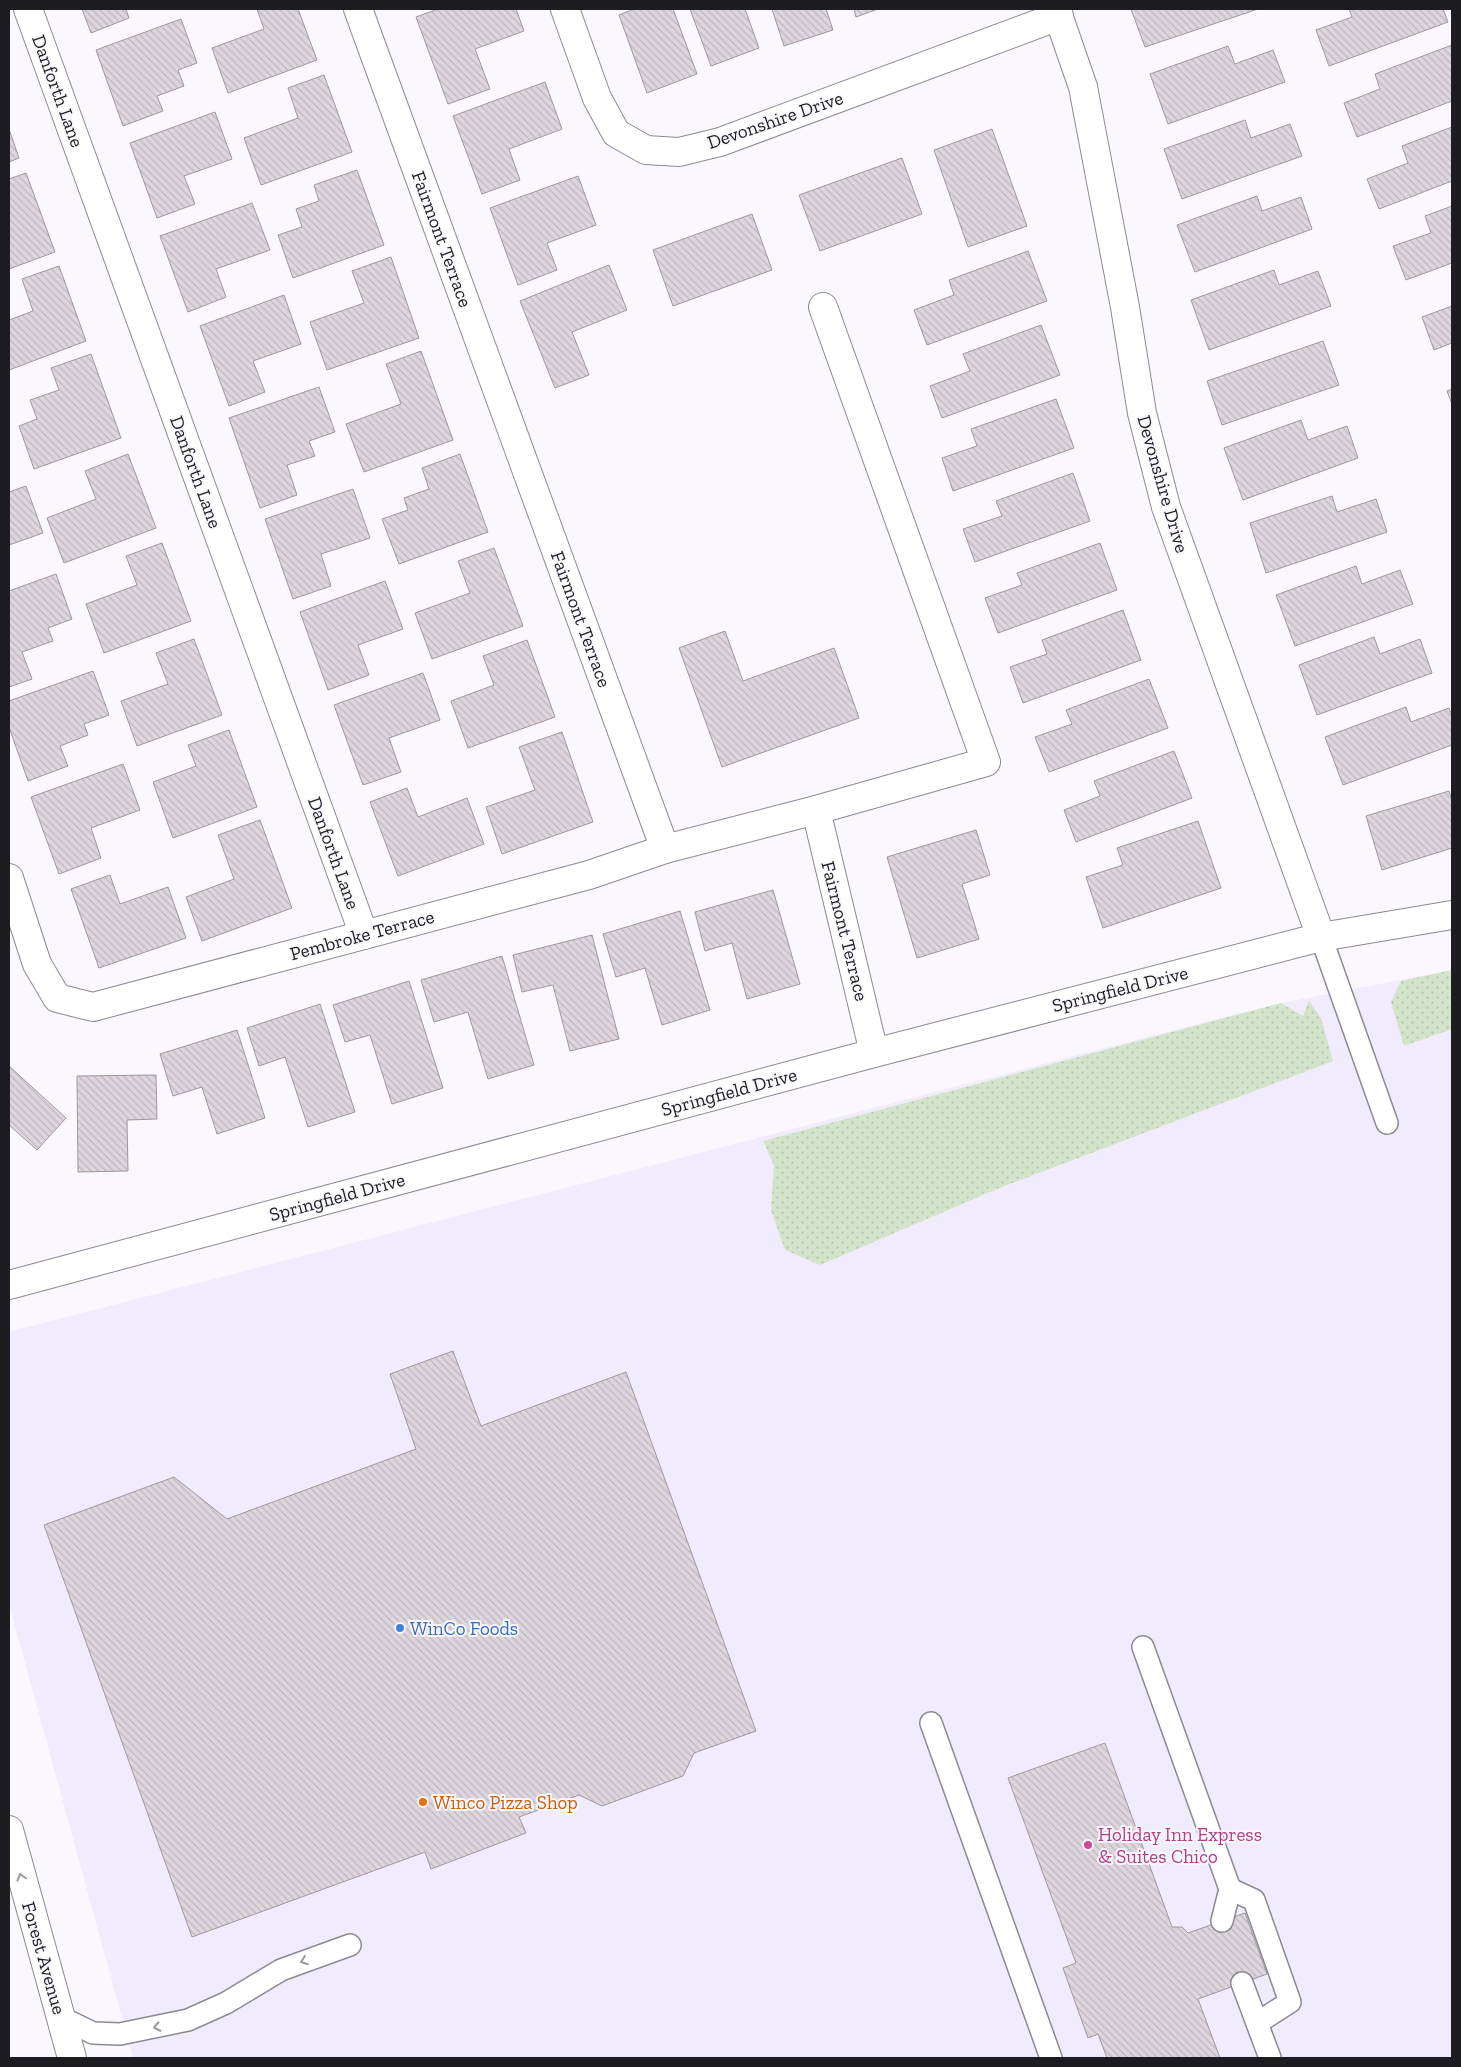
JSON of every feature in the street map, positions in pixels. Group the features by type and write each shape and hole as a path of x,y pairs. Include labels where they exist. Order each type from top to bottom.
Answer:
{"street":[{"name":"Danforth Lane","path":"28,9 364,935"},
{"name":"Fairmont Terrace","path":"358,9 665,849"},
{"name":"Devonshire Drive","path":"565,9 597,98 616,132 646,150 679,152 720,142 1057,12 1083,87 1125,307 1142,413 1166,507 1321,937"},
{"path":"665,849 816,810 986,762 823,307"},
{"name":"Fairmont Terrace","path":"816,810 874,1053"},
{"name":"Pembroke Terrace","path":"9,878 38,964 57,998 93,1007 589,875 665,849"},
{"name":"Springfield Drive","path":"9,1285 874,1053 1321,937 1452,915"},
{"name":"Forest Avenue","path":"9,1830 72,2058"}],"lane":[{"path":"1321,937 1387,1123"},
{"path":"1143,1647 1230,1889 1222,1921"},
{"path":"931,1723 1052,2058"},
{"path":"1230,1889 1254,1900 1290,2002 1257,2023"},
{"path":"60,2017 93,2033 120,2034 188,2020 226,2003 281,1970 350,1945"},
{"path":"1242,1983 1270,2058"}],"shaded area":[{"path":"1452,970 1452,2058 133,2058 9,1604 9,1332 1240,1013 1281,1003"}],"green space":[{"path":"1452,970 1452,1029 1404,1046 1391,1002 1401,981"},
{"path":"1309,1001 1321,1018 1333,1061 997,1189 820,1265 785,1250 771,1210 774,1165 763,1141 1281,1003 1303,1016"}],"building":[{"path":"82,9 126,9 129,18 91,33"},
{"path":"257,9 298,9 317,60 228,93 212,48 264,29"},
{"path":"438,9 516,9 524,31 475,49 490,89 448,104 416,17"},
{"path":"634,9 673,9 697,74 647,93 619,15"},
{"path":"690,9 745,9 759,48 711,66"},
{"path":"772,9 826,9 833,30 784,46"},
{"path":"854,9 878,9 856,17"},
{"path":"1131,9 1258,9 1145,47"},
{"path":"1349,9 1443,9 1448,22 1329,66 1316,30 1352,17"},
{"path":"181,19 197,63 178,70 184,86 157,96 163,111 123,126 96,50"},
{"path":"1452,45 1452,101 1357,137 1344,103 1380,89 1375,74"},
{"path":"1228,46 1235,64 1273,50 1285,82 1168,124 1150,74"},
{"path":"324,75 352,152 261,185 244,138 298,118 288,88"},
{"path":"545,82 562,129 509,149 520,180 482,194 453,116"},
{"path":"215,112 232,159 184,176 195,204 157,218 130,143"},
{"path":"1245,120 1251,138 1290,124 1302,156 1182,199 1164,149"},
{"path":"1452,127 1452,181 1379,209 1367,179 1408,163 1402,146"},
{"path":"9,129 19,158 9,162"},
{"path":"992,129 1027,226 968,247 934,150"},
{"path":"902,158 922,214 820,251 799,195"},
{"path":"357,170 384,245 293,278 278,235 302,227 296,209 319,201 314,185"},
{"path":"26,173 55,252 9,269 9,179"},
{"path":"578,176 596,225 547,243 557,270 518,285 490,208"},
{"path":"1257,196 1262,211 1301,197 1312,229 1195,272 1177,225"},
{"path":"252,203 270,250 216,269 226,297 188,312 160,236"},
{"path":"1452,206 1452,263 1406,280 1393,246 1431,233 1425,216"},
{"path":"752,214 772,270 673,306 653,250"},
{"path":"1028,251 1047,301 927,345 914,310 954,295 949,280"},
{"path":"391,257 419,338 327,370 310,322 364,303 352,271"},
{"path":"609,265 627,310 572,332 589,375 555,388 520,301"},
{"path":"59,266 86,341 9,370 9,320 33,311 22,279"},
{"path":"1274,270 1279,285 1318,271 1331,306 1209,350 1191,300"},
{"path":"284,295 301,344 253,361 265,392 229,406 200,326"},
{"path":"1452,306 1452,343 1434,350 1422,317"},
{"path":"1041,325 1060,375 942,418 930,386 970,371 963,354"},
{"path":"1323,341 1339,385 1222,425 1207,381"},
{"path":"421,351 453,440 364,472 346,424 401,404 386,364"},
{"path":"91,354 121,438 34,469 19,426 37,419 30,400 59,390 51,368"},
{"path":"319,387 335,432 309,441 315,456 287,465 297,495 260,508 229,418"},
{"path":"1452,389 1452,404 1447,391"},
{"path":"1056,399 1074,448 953,491 942,458 977,446 971,429"},
{"path":"1301,420 1308,440 1347,426 1358,458 1243,500 1224,448"},
{"path":"128,454 156,528 64,563 47,518 96,499 85,471"},
{"path":"460,454 488,532 399,564 382,519 408,510 404,498 429,489 422,468"},
{"path":"1073,473 1090,521 975,562 963,529 1002,516 996,501"},
{"path":"26,486 43,533 9,545 9,492"},
{"path":"353,489 370,538 321,554 331,586 293,599 265,519"},
{"path":"1332,496 1337,512 1376,499 1387,532 1266,573 1250,523"},
{"path":"162,543 191,621 104,653 86,604 137,585 126,556"},
{"path":"1100,543 1117,590 998,633 985,598 1022,585 1017,573"},
{"path":"494,548 523,626 432,659 415,613 470,593 458,561"},
{"path":"1356,566 1362,584 1400,570 1413,604 1295,646 1276,595"},
{"path":"56,574 72,619 48,628 53,641 22,652 32,679 9,687 9,591"},
{"path":"385,581 403,629 358,645 369,675 328,690 300,612"},
{"path":"1123,610 1141,660 1023,703 1010,667 1047,654 1042,640"},
{"path":"725,631 743,681 834,648 859,718 722,767 679,648"},
{"path":"1374,637 1380,654 1420,639 1432,673 1317,715 1299,665"},
{"path":"194,639 222,715 137,746 121,701 168,684 156,653"},
{"path":"527,640 555,717 468,748 451,701 494,685 483,656"},
{"path":"93,671 109,715 84,724 88,735 60,746 68,766 28,781 9,727 9,701"},
{"path":"423,673 440,720 389,738 401,772 363,785 334,705"},
{"path":"1149,679 1168,728 1049,772 1035,737 1072,724 1066,710"},
{"path":"1406,707 1411,722 1449,708 1452,716 1452,745 1343,785 1325,737"},
{"path":"229,730 257,807 173,838 153,782 196,766 188,745"},
{"path":"562,732 593,822 502,854 486,807 535,790 519,747"},
{"path":"1174,751 1192,798 1076,842 1064,810 1100,796 1094,781"},
{"path":"123,764 140,810 91,828 101,858 59,874 31,797"},
{"path":"407,788 418,817 467,798 484,844 398,876 370,802"},
{"path":"1449,791 1452,800 1452,848 1382,870 1366,816"},
{"path":"260,820 292,908 202,941 186,897 234,879 218,835"},
{"path":"1198,821 1221,888 1103,928 1086,877 1123,865 1117,848"},
{"path":"976,830 990,875 962,884 979,939 917,958 887,857"},
{"path":"110,875 120,904 168,887 186,938 99,968 71,889"},
{"path":"773,890 800,984 747,999 732,943 705,951 695,912"},
{"path":"680,911 710,1010 662,1025 645,968 616,977 603,934"},
{"path":"592,935 619,1039 570,1051 553,985 522,992 513,955"},
{"path":"502,956 534,1065 488,1079 468,1012 434,1022 421,980"},
{"path":"409,981 443,1088 392,1104 370,1035 345,1042 333,1005"},
{"path":"320,1004 355,1112 308,1127 285,1057 259,1066 247,1028"},
{"path":"237,1030 265,1118 217,1134 202,1087 173,1096 160,1054"},
{"path":"9,1066 66,1118 37,1150 9,1125"},
{"path":"156,1075 157,1119 127,1120 128,1171 78,1172 77,1076"},
{"name":"WinCo Foods","path":"453,1351 481,1426 626,1372 756,1731 694,1753 683,1776 602,1806 579,1795 519,1817 526,1833 431,1869 425,1852 192,1937 44,1525 174,1477 227,1519 416,1449 390,1374"},
{"name":"Holiday Inn Express & Suites Chico","path":"1105,1743 1172,1927 1182,1927 1188,1933 1245,1913 1267,1974 1198,1999 1220,2058 1107,2058 1098,2034 1088,2038 1063,1968 1076,1963 1008,1778"}],"place":[{"name":"WinCo Foods","path":"400,1628"},
{"name":"Winco Pizza Shop","path":"423,1802"},
{"name":"Holiday Inn Express & Suites Chico","path":"1088,1845"}]}
